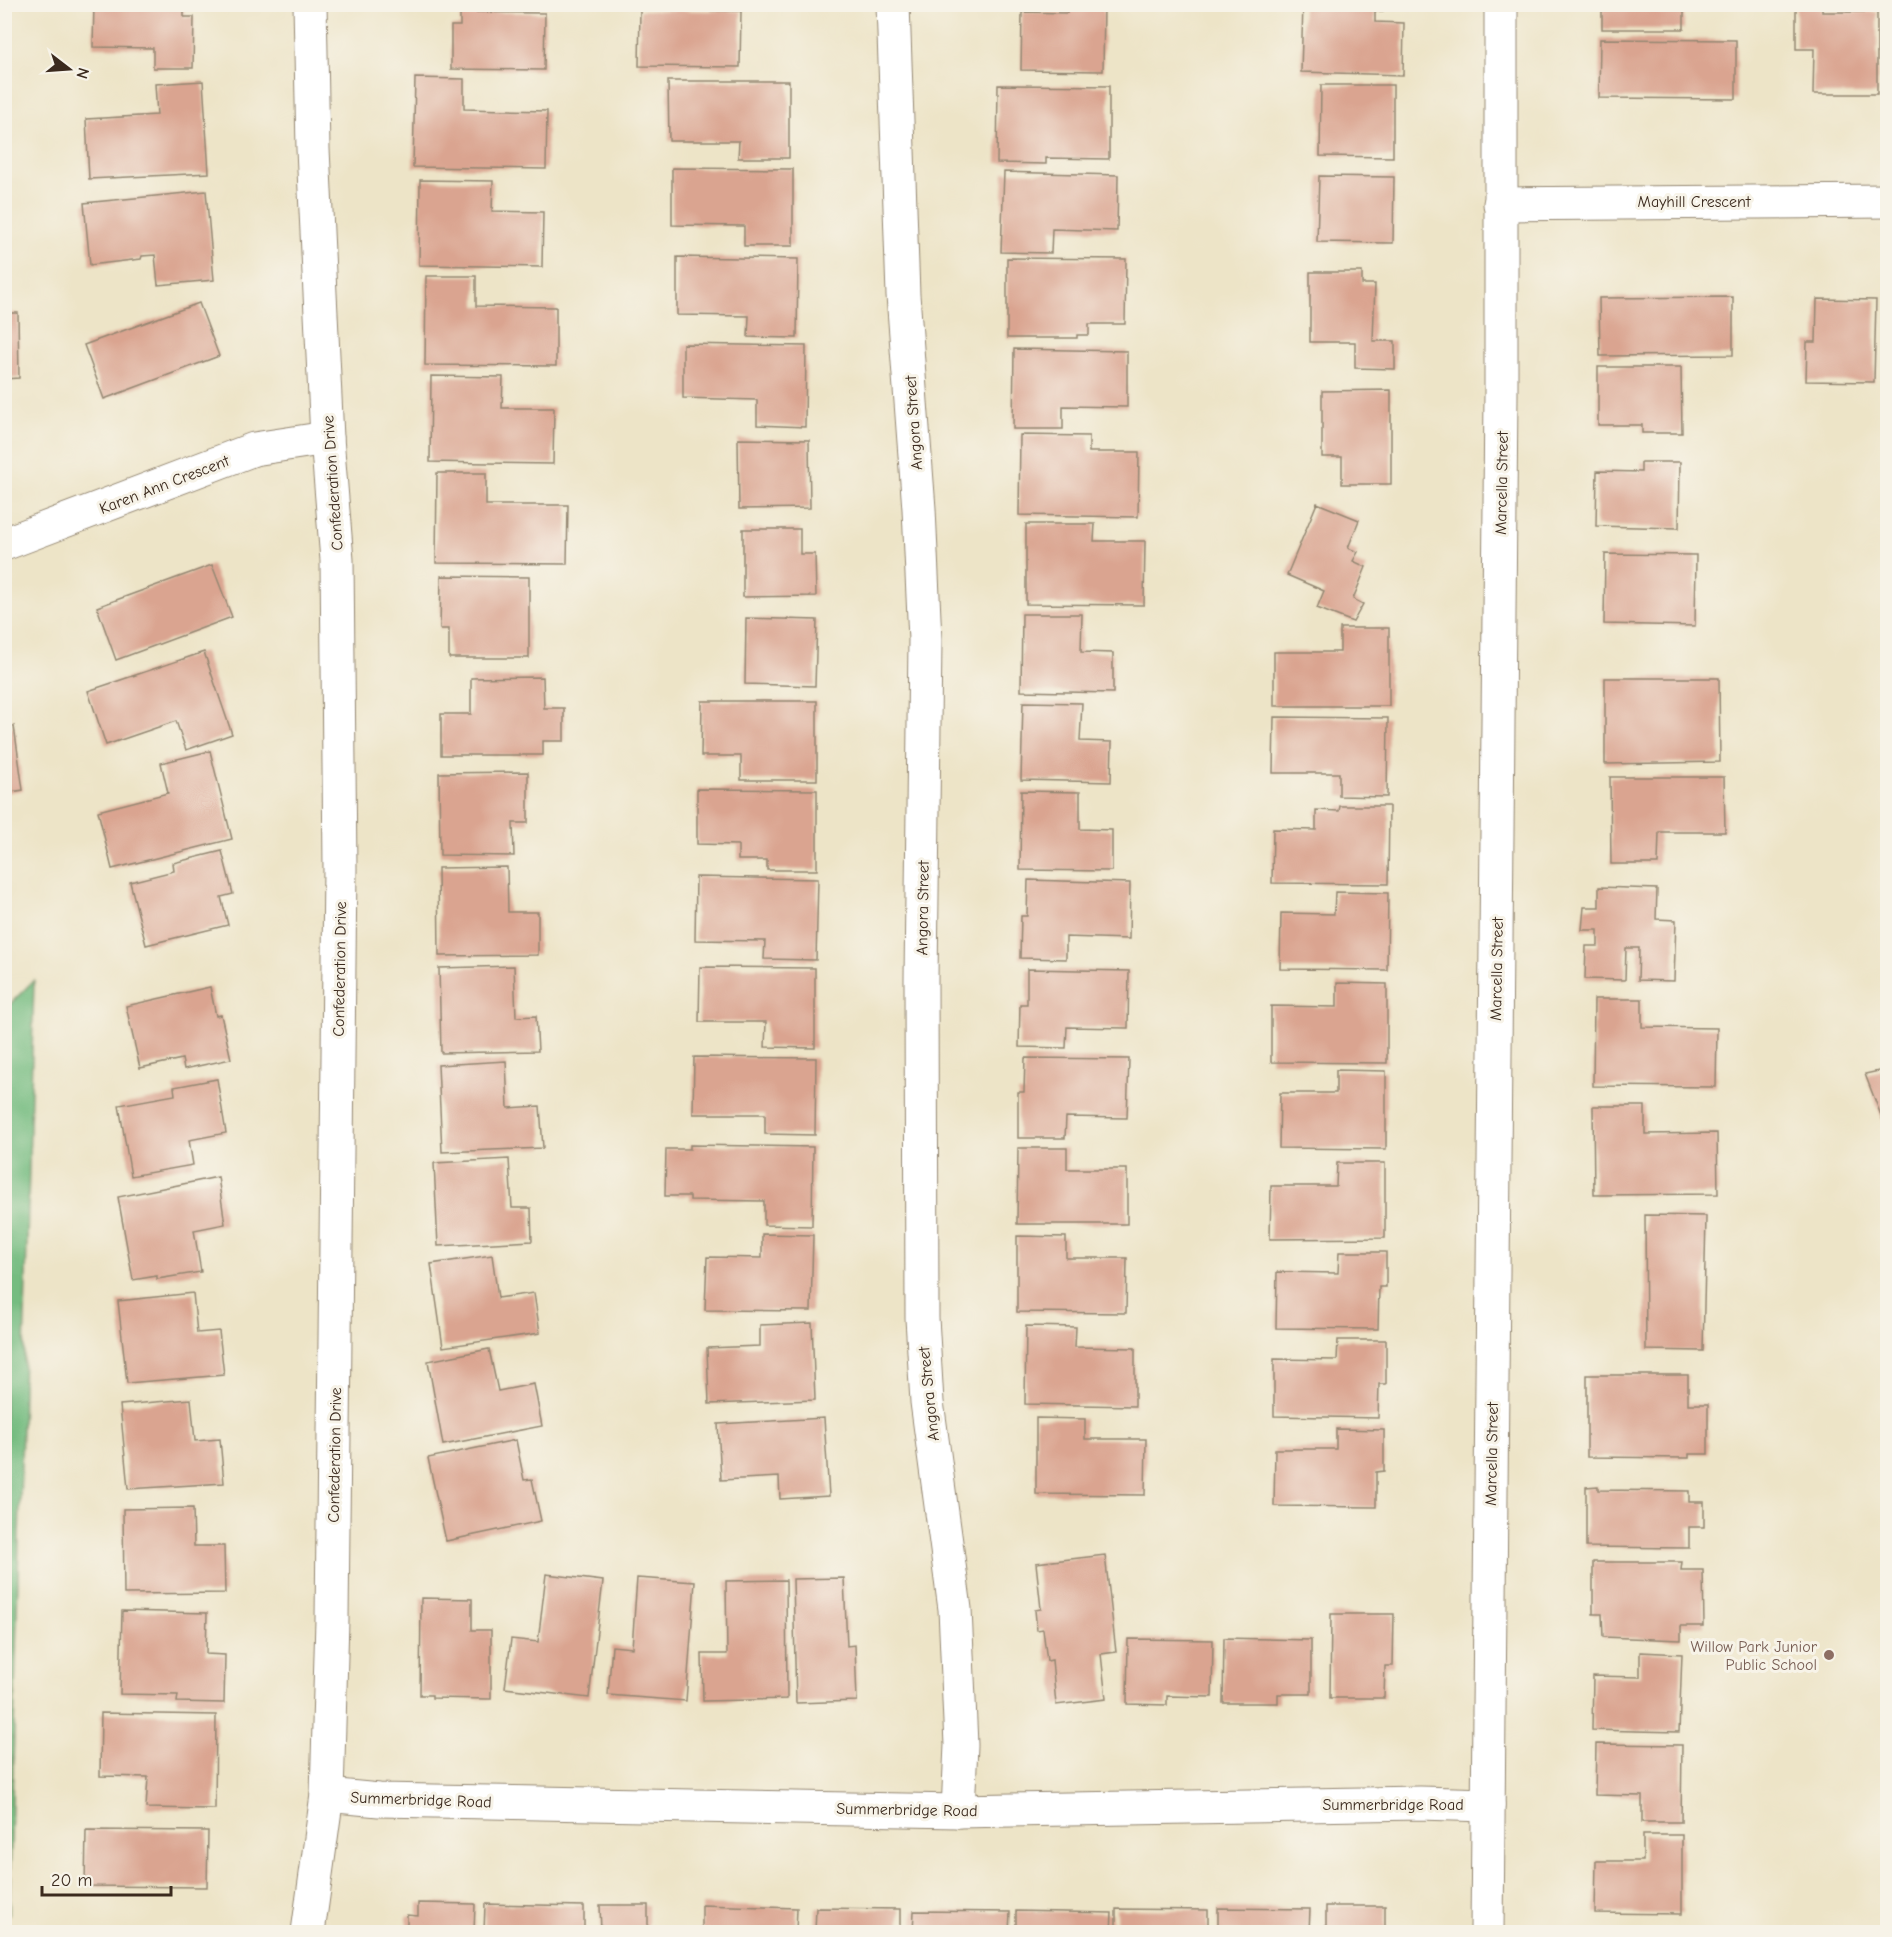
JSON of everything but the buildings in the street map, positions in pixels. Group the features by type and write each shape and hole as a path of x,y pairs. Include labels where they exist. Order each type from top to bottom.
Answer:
{"street":[{"name":"Confederation Drive","path":"308,1932 327,1795 332,1620 340,868 337,560 327,438 313,149 310,4"},
{"name":"Angora Street","path":"893,4 903,295 919,509 925,640 921,980 921,1318 927,1402 955,1609 961,1745 958,1811"},
{"name":"Marcella Street","path":"1487,1932 1502,394 1501,4"},
{"name":"Mayhill Crescent","path":"1500,204 1887,201"},
{"name":"Karen Ann Crescent","path":"4,544 254,450 327,438"},
{"name":"Summerbridge Road","path":"327,1795 403,1800 958,1811 1420,1803 1488,1805"}],"green space":[{"path":"34,980 9,1914 5,1916 4,1010"}],"place":[{"name":"Willow Park Junior Public School","path":"1829,1655"}]}
